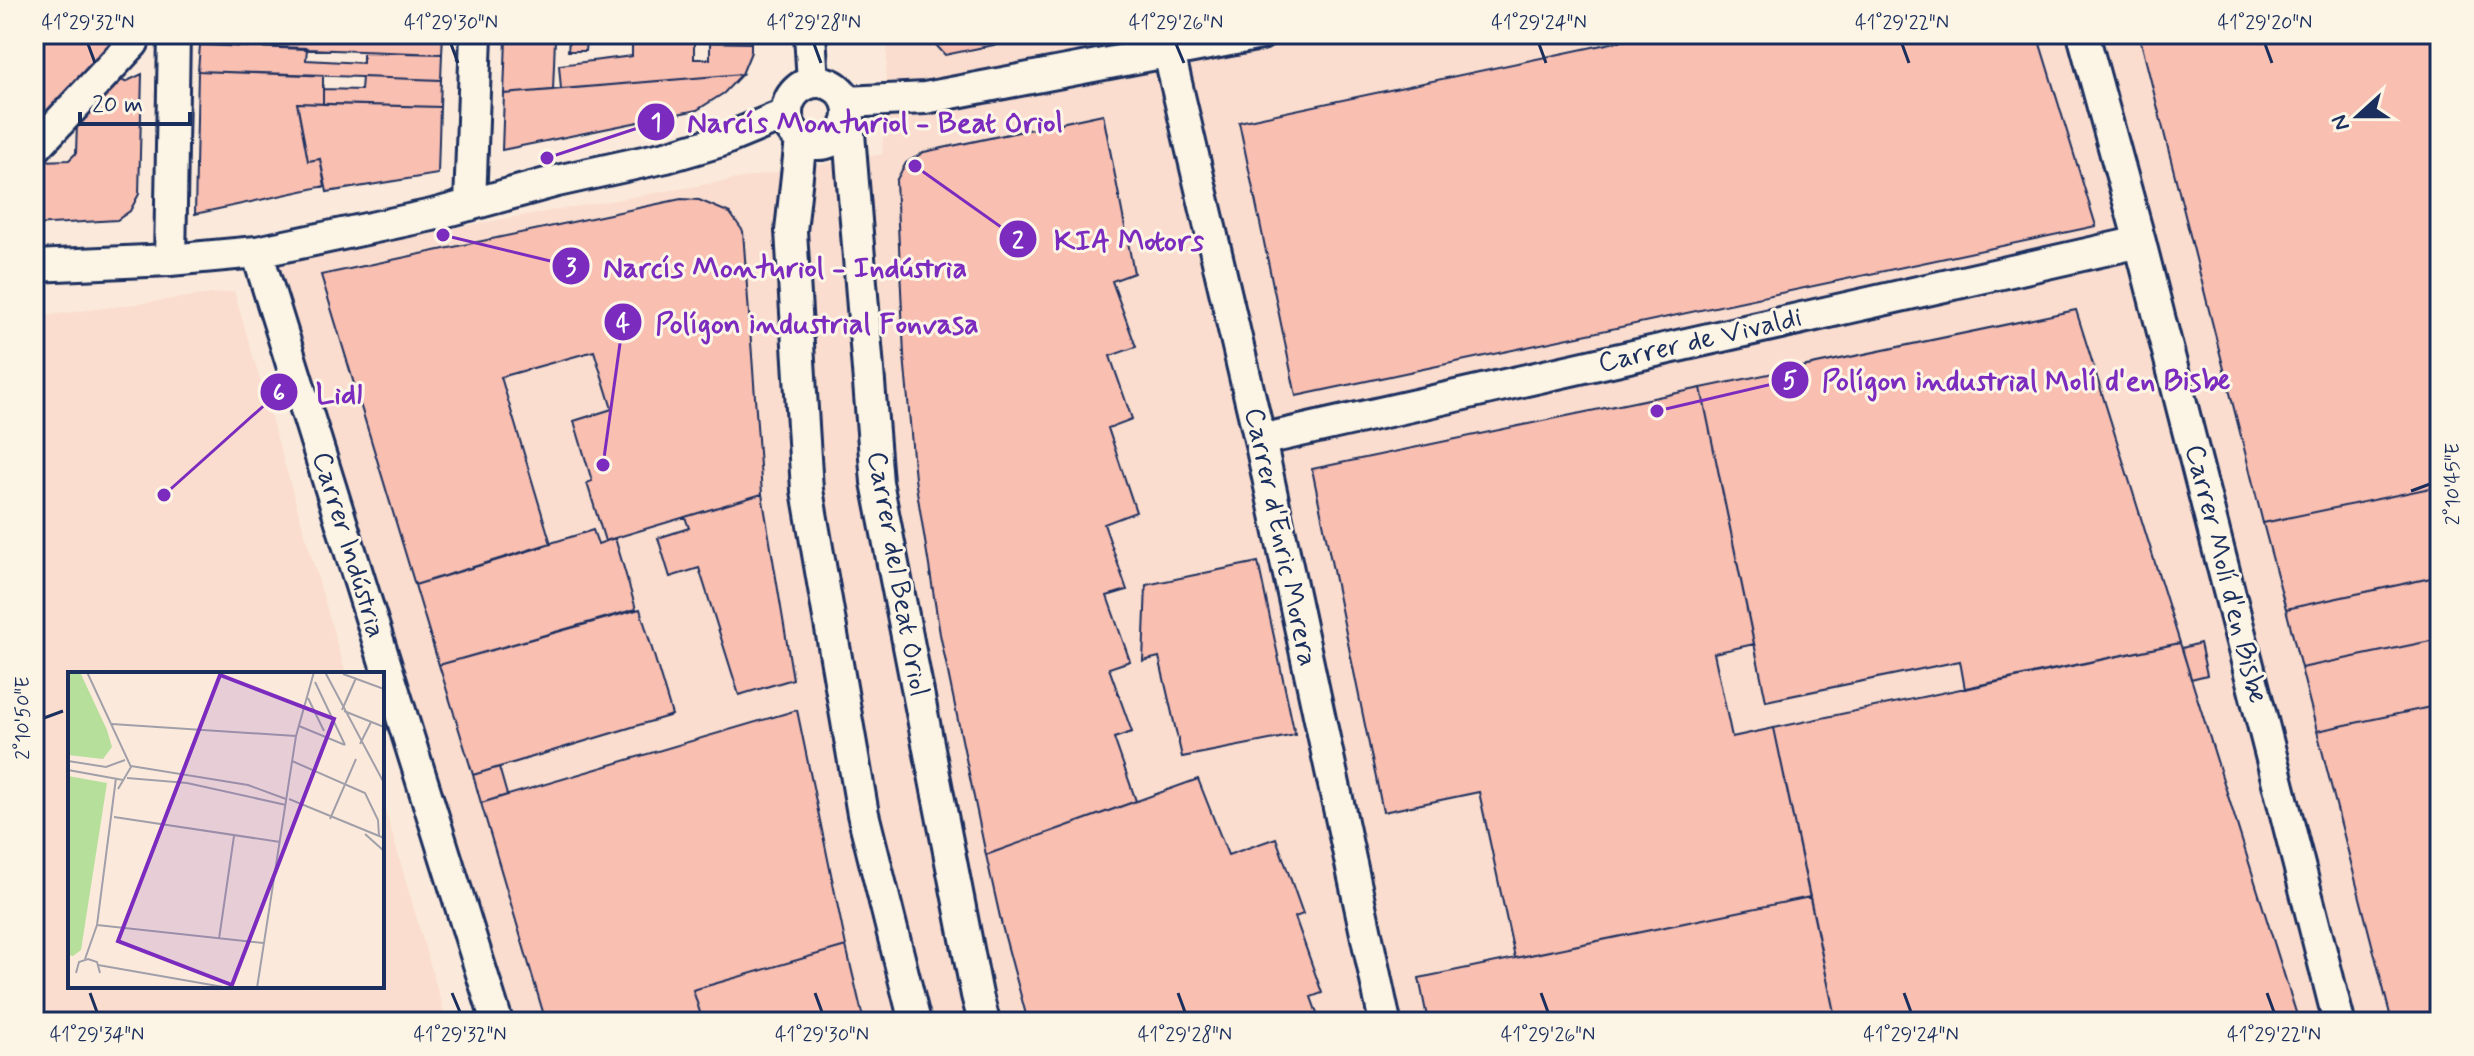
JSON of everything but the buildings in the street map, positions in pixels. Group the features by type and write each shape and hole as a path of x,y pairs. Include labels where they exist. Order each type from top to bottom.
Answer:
{"street":[{"path":"170,260 174,34"},
{"path":"470,205 476,34"},
{"path":"810,34 813,82"},
{"path":"848,112 1261,34"},
{"name":"Carrer Molí d'en Bisbe","path":"2083,34 2140,242 2339,1022"},
{"path":"34,149 133,43"},
{"name":"Carrer d'Enric Morera","path":"1169,53 1260,440 1385,1022"},
{"path":"794,126 809,143 829,142 838,137 848,112 845,96 833,85 813,82 797,88 791,96 794,126 791,231 807,490 863,814 915,1022"},
{"name":"Carrer del Beat Oriol","path":"848,112 877,482 984,1022"},
{"path":"34,266 170,260 257,252 432,215 557,181 794,126"},
{"name":"Carrer de Vivaldi","path":"1260,440 2140,242"},
{"name":"Carrer Indústria","path":"257,252 497,1022"}],"shaded area":[{"path":"888,34 2440,34 2440,1022 487,1022 278,262 486,222 882,154"},
{"path":"234,291 345,672 68,672 68,988 384,988 384,806 447,1022 34,1022 34,317"}],"place":[{"name":"Narcís Monturiol - Beat Oriol","path":"547,158"},
{"name":"KIA Motors","path":"915,166"},
{"name":"Narcís Monturiol - Indústria","path":"443,235"},
{"name":"Polígon industrial Molí d'en Bisbe","path":"1657,411"},
{"name":"Polígon industrial Fonvasa","path":"603,465"},
{"name":"Lidl","path":"164,495"}]}
